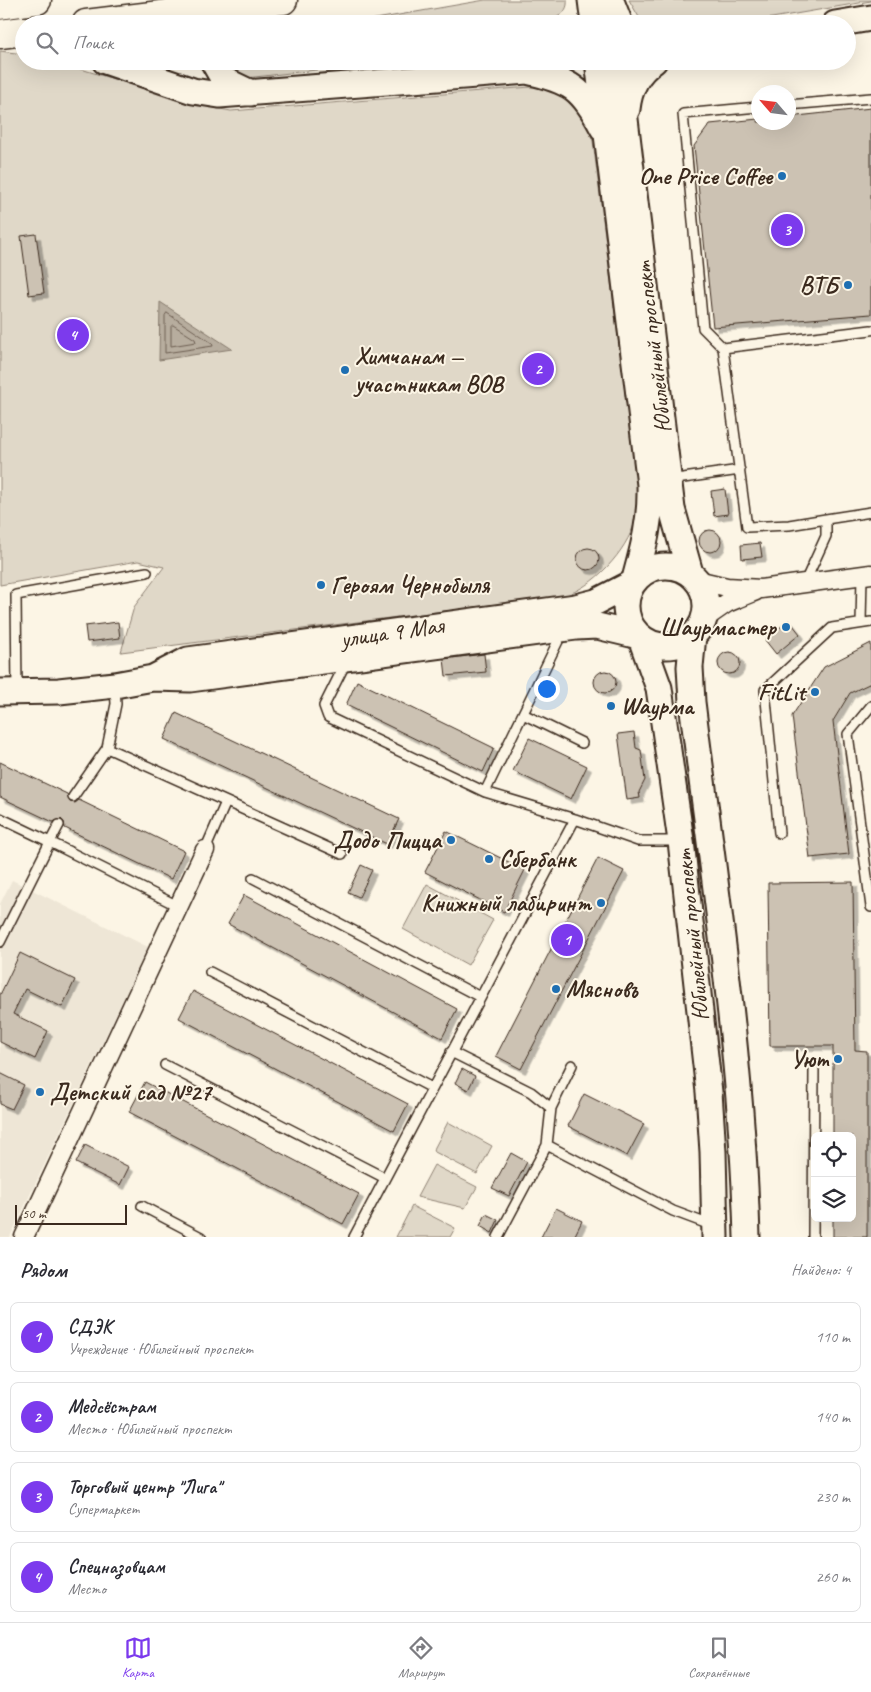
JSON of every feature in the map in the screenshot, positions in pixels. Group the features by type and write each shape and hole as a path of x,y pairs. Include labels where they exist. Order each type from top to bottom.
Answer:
{"highway":[{"path":"0,5 37,0"},
{"path":"160,15 283,0"},
{"path":"0,36 15,33"}],"main road":[{"path":"249,15 283,0"},
{"path":"856,20 871,18"},
{"path":"0,36 15,38"},
{"path":"131,70 193,91 219,95 527,71 561,80 577,89 596,115 607,136"},
{"path":"218,70 224,80 251,93"},
{"name":"Юбилейный проспект","path":"599,70 650,484 651,511 648,531 626,599 626,610 628,620 640,637 660,688 682,841 709,1092 715,1232"},
{"name":"Юбилейный проспект","path":"619,70 676,526 694,577 705,597 690,667 692,702 739,1092 745,1160 748,1237"},
{"path":"625,119 630,90 638,76 644,70"},
{"path":"633,582 647,570 661,566 681,568 694,577"},
{"name":"улица 9 Мая","path":"153,678 188,660 576,607 596,602 633,582"},
{"name":"улица 9 Мая","path":"8,693 115,685 153,678 190,679 576,627 597,626 640,637"},
{"path":"640,637 661,646 672,646 683,643 698,627"}],"street":[{"path":"694,577 726,587 762,589 867,575"},
{"path":"698,627 727,603 762,589"},
{"path":"24,1237 204,850"}],"lane":[{"path":"796,104 871,98"},
{"path":"751,109 682,114 703,328 723,348 747,527 789,525 871,512"},
{"path":"723,348 871,330"},
{"path":"669,480 740,470"},
{"path":"805,582 826,536 826,519"},
{"path":"8,693 16,594 147,572"},
{"path":"861,624 867,575"},
{"path":"779,833 765,690 832,628 871,622"},
{"path":"485,792 560,638"},
{"path":"348,658 324,706 328,717 485,792 575,819 638,841 682,841"},
{"path":"73,797 107,748 116,704 115,685"},
{"path":"871,706 848,734 871,907"},
{"path":"523,714 582,743"},
{"path":"107,748 342,854"},
{"path":"204,850 226,802"},
{"path":"0,818 178,906"},
{"path":"354,1237 575,819"},
{"path":"0,942 59,825"},
{"path":"253,878 480,997"},
{"path":"210,972 432,1088"},
{"path":"451,1052 531,1092 551,1108"},
{"path":"165,1065 385,1178"},
{"path":"498,1237 547,1146 551,1108 572,1065"},
{"path":"813,1237 814,1068"},
{"path":"547,1146 715,1232"},
{"path":"142,1206 201,1237"}],"shaded area":[{"path":"485,0 567,0 565,10 560,15 399,15"},
{"path":"629,0 871,0 789,15 638,15"},
{"path":"0,51 15,53 15,70 84,70 198,105 231,111 543,86 577,99 593,141 637,487 637,508 631,533 617,556 597,577 574,592 563,596 121,652 134,607 164,567 138,561 0,585"},
{"path":"231,70 316,70 246,78 236,75"},
{"name":"Детский сад №27","path":"12,880 148,947 10,1237 0,1237 0,904"},
{"path":"427,884 493,920 468,965 403,929"},
{"path":"448,1122 492,1146 477,1174 433,1151"},
{"path":"434,1165 477,1187 465,1208 417,1197"},
{"path":"412,1206 455,1228 450,1237 396,1237"}],"water":[{"path":"160,302 232,349 159,360"}],"building":[{"path":"871,108 871,314 713,327 694,146 710,124 751,120 751,130 796,130 796,116"},
{"path":"36,234 44,293 29,295 21,236"},
{"path":"725,489 728,514 714,516 711,491"},
{"path":"710,530 718,533 721,541 718,549 710,552 702,549 699,541 702,533"},
{"path":"760,543 762,557 742,559 741,545"},
{"path":"588,548 596,551 599,559 596,567 588,570 580,567 577,559 580,551"},
{"path":"789,620 800,634 776,654 765,640"},
{"path":"118,622 120,638 87,642 85,626"},
{"path":"871,643 871,683 850,693 833,721 849,854 810,858 792,716 824,667"},
{"path":"729,652 737,655 740,663 737,671 729,674 721,671 718,663 721,655"},
{"path":"484,654 486,672 446,676 444,659"},
{"path":"605,671 613,674 616,682 613,690 605,693 597,690 594,682 597,674"},
{"path":"357,681 494,748 483,772 346,705"},
{"path":"176,713 399,819 387,844 164,739"},
{"path":"634,732 636,748 641,750 645,780 639,792 640,798 627,800 618,734"},
{"path":"529,738 587,766 571,799 513,771"},
{"path":"0,762 67,794 70,802 75,803 79,800 184,851 171,879 65,828 64,822 61,819 53,822 0,797"},
{"path":"446,831 525,870 504,912 425,872"},
{"path":"598,858 624,871 521,1069 496,1056"},
{"path":"361,865 372,870 359,897 348,892"},
{"path":"853,882 855,1050 867,1051 867,1237 833,1237 833,1222 856,1222 856,1132 833,1132 833,1046 770,1046 768,883"},
{"path":"244,895 457,1009 442,1038 228,924"},
{"path":"20,953 75,980 62,1007 25,989 13,1014 48,1031 35,1059 0,1042 0,995"},
{"path":"193,991 408,1104 394,1131 179,1018"},
{"path":"462,1069 475,1076 468,1090 455,1083"},
{"path":"0,1073 24,1085 12,1109 0,1104"},
{"path":"145,1082 359,1194 343,1224 129,1112"},
{"path":"584,1094 644,1124 627,1156 568,1126"},
{"path":"85,1145 129,1167 120,1185 76,1163"},
{"path":"511,1153 527,1162 509,1196 492,1188"},
{"path":"556,1208 582,1221 574,1237 541,1237"},
{"path":"486,1214 498,1220 492,1233 480,1226"}],"place":[{"name":"One Price Coffee","path":"782,176"},
{"name":"Торговый центр \"Лига\"","path":"787,230"},
{"name":"ВТБ","path":"848,285"},
{"name":"Спецназовцам","path":"73,335"},
{"name":"Медсёстрам","path":"538,369"},
{"name":"Химчанам — участникам ВОВ","path":"345,370"},
{"name":"Героям Чернобыля","path":"321,585"},
{"name":"Шаурмастер","path":"786,627"},
{"name":"FitLit","path":"815,692"},
{"name":"Wаурма","path":"611,706"},
{"name":"Додо Пицца","path":"451,840"},
{"name":"Сбербанк","path":"489,859"},
{"name":"Книжный лабиринт","path":"601,903"},
{"name":"СДЭК","path":"567,940"},
{"name":"Мясновъ","path":"556,989"},
{"name":"Уют","path":"838,1059"},
{"name":"Детский сад №27","path":"40,1092"}]}
